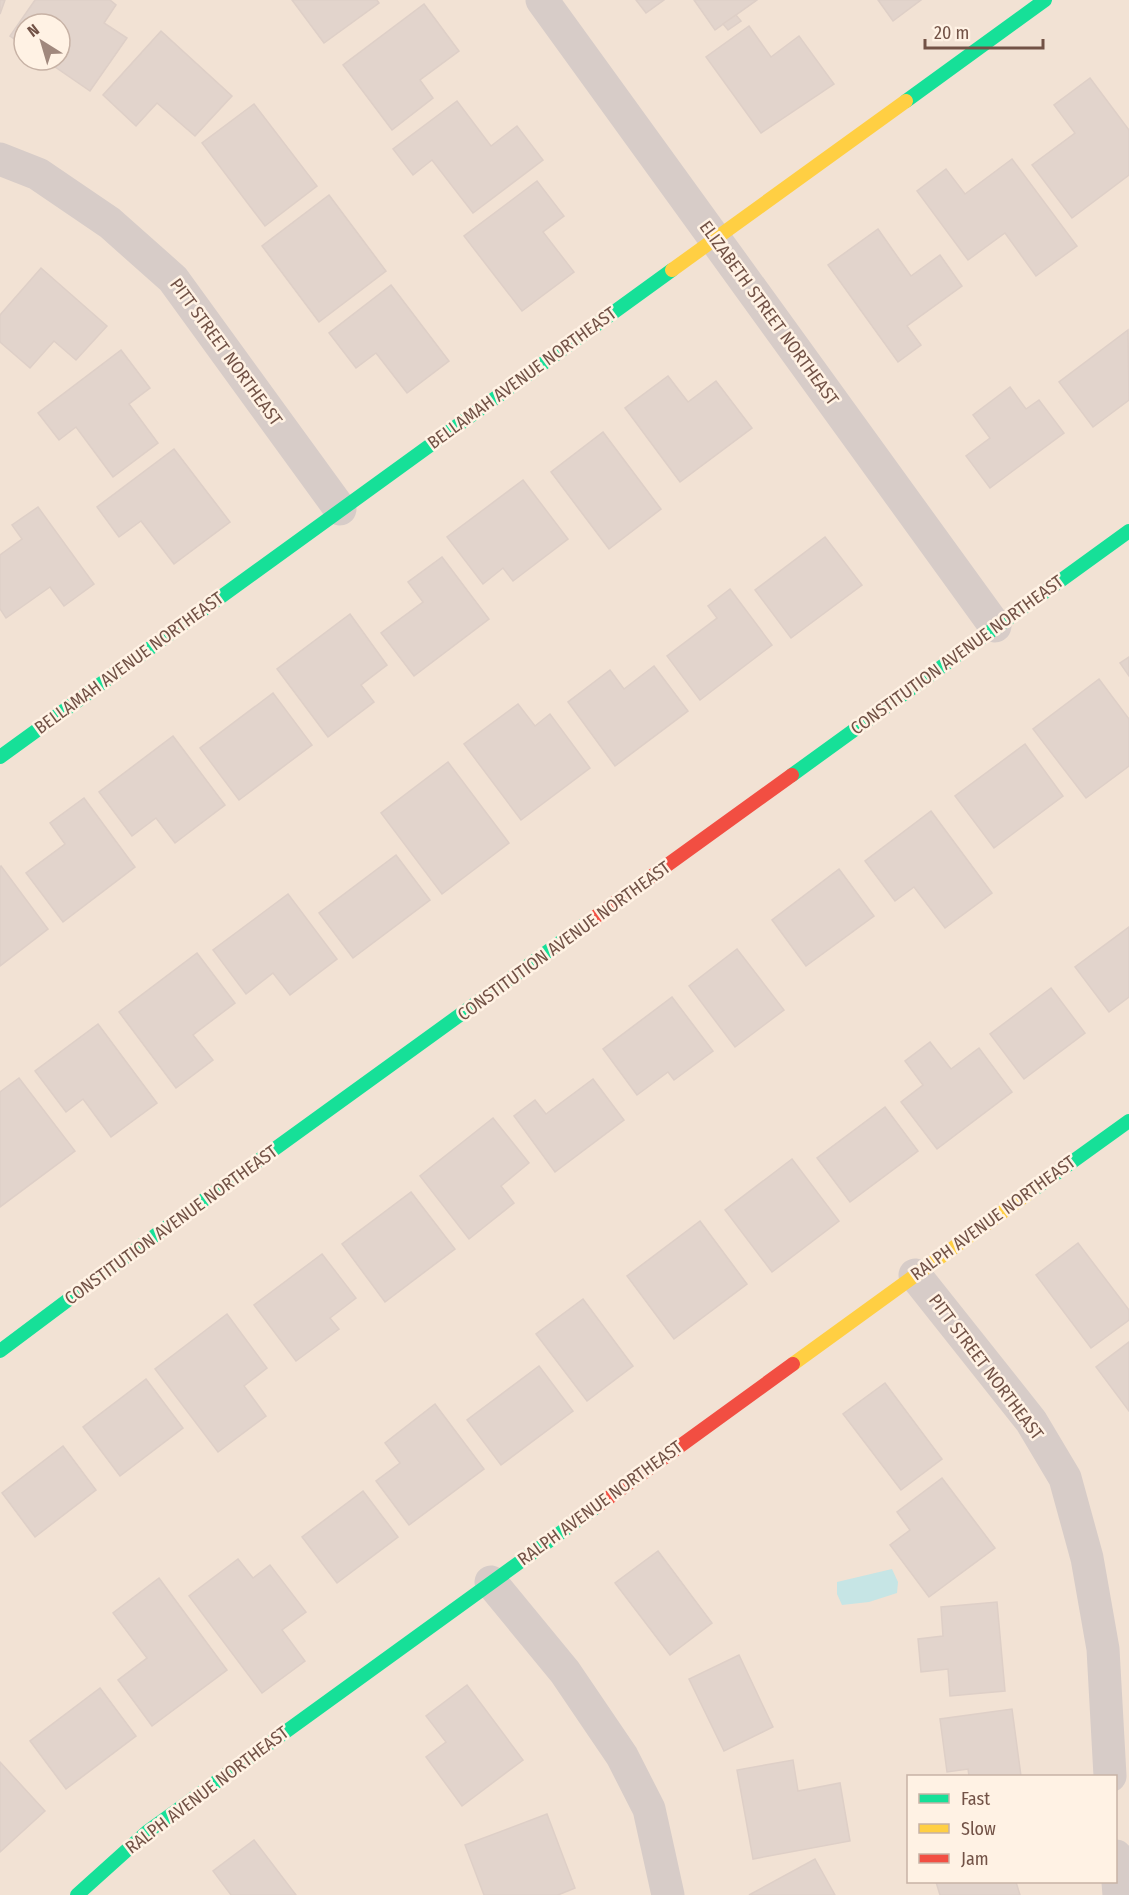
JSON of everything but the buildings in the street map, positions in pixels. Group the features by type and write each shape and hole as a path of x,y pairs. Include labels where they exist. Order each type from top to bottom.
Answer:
{"street":[{"name":"ELIZABETH STREET NORTHEAST","path":"542,0 995,627"},
{"name":"BELLAMAH AVENUE NORTHEAST","path":"0,757 1045,0"},
{"name":"PITT STREET NORTHEAST","path":"0,159 38,174 110,223 174,279 340,509"},
{"name":"CONSTITUTION AVENUE NORTHEAST","path":"0,1351 128,1255 568,939 1129,531"},
{"name":"RALPH AVENUE NORTHEAST","path":"78,1895 147,1832 1129,1121"},
{"name":"PITT STREET NORTHEAST","path":"915,1275 1031,1421 1065,1478 1087,1558 1103,1649 1110,1775"},
{"path":"491,1582 565,1672 622,1756 650,1809 668,1895"},
{"path":"1117,1870 1119,1895"}],"shaded area":[{"path":"0,0 1129,0 1129,1895 0,1895"}],"water":[{"path":"892,1569 898,1582 897,1593 869,1602 842,1605 837,1594 837,1582"}],"traffic: fast":[{"path":"906,101 1045,0"},
{"path":"0,757 672,270"},
{"path":"792,775 1129,531"},
{"path":"0,1351 128,1255 587,923"},
{"path":"1033,1190 1129,1121"},
{"path":"77,1895 147,1832 596,1507"}],"traffic: slow":[{"path":"672,270 906,101"},
{"path":"793,1364 1033,1190"}],"traffic: jam":[{"path":"587,923 792,775"},
{"path":"596,1507 793,1364"}]}
